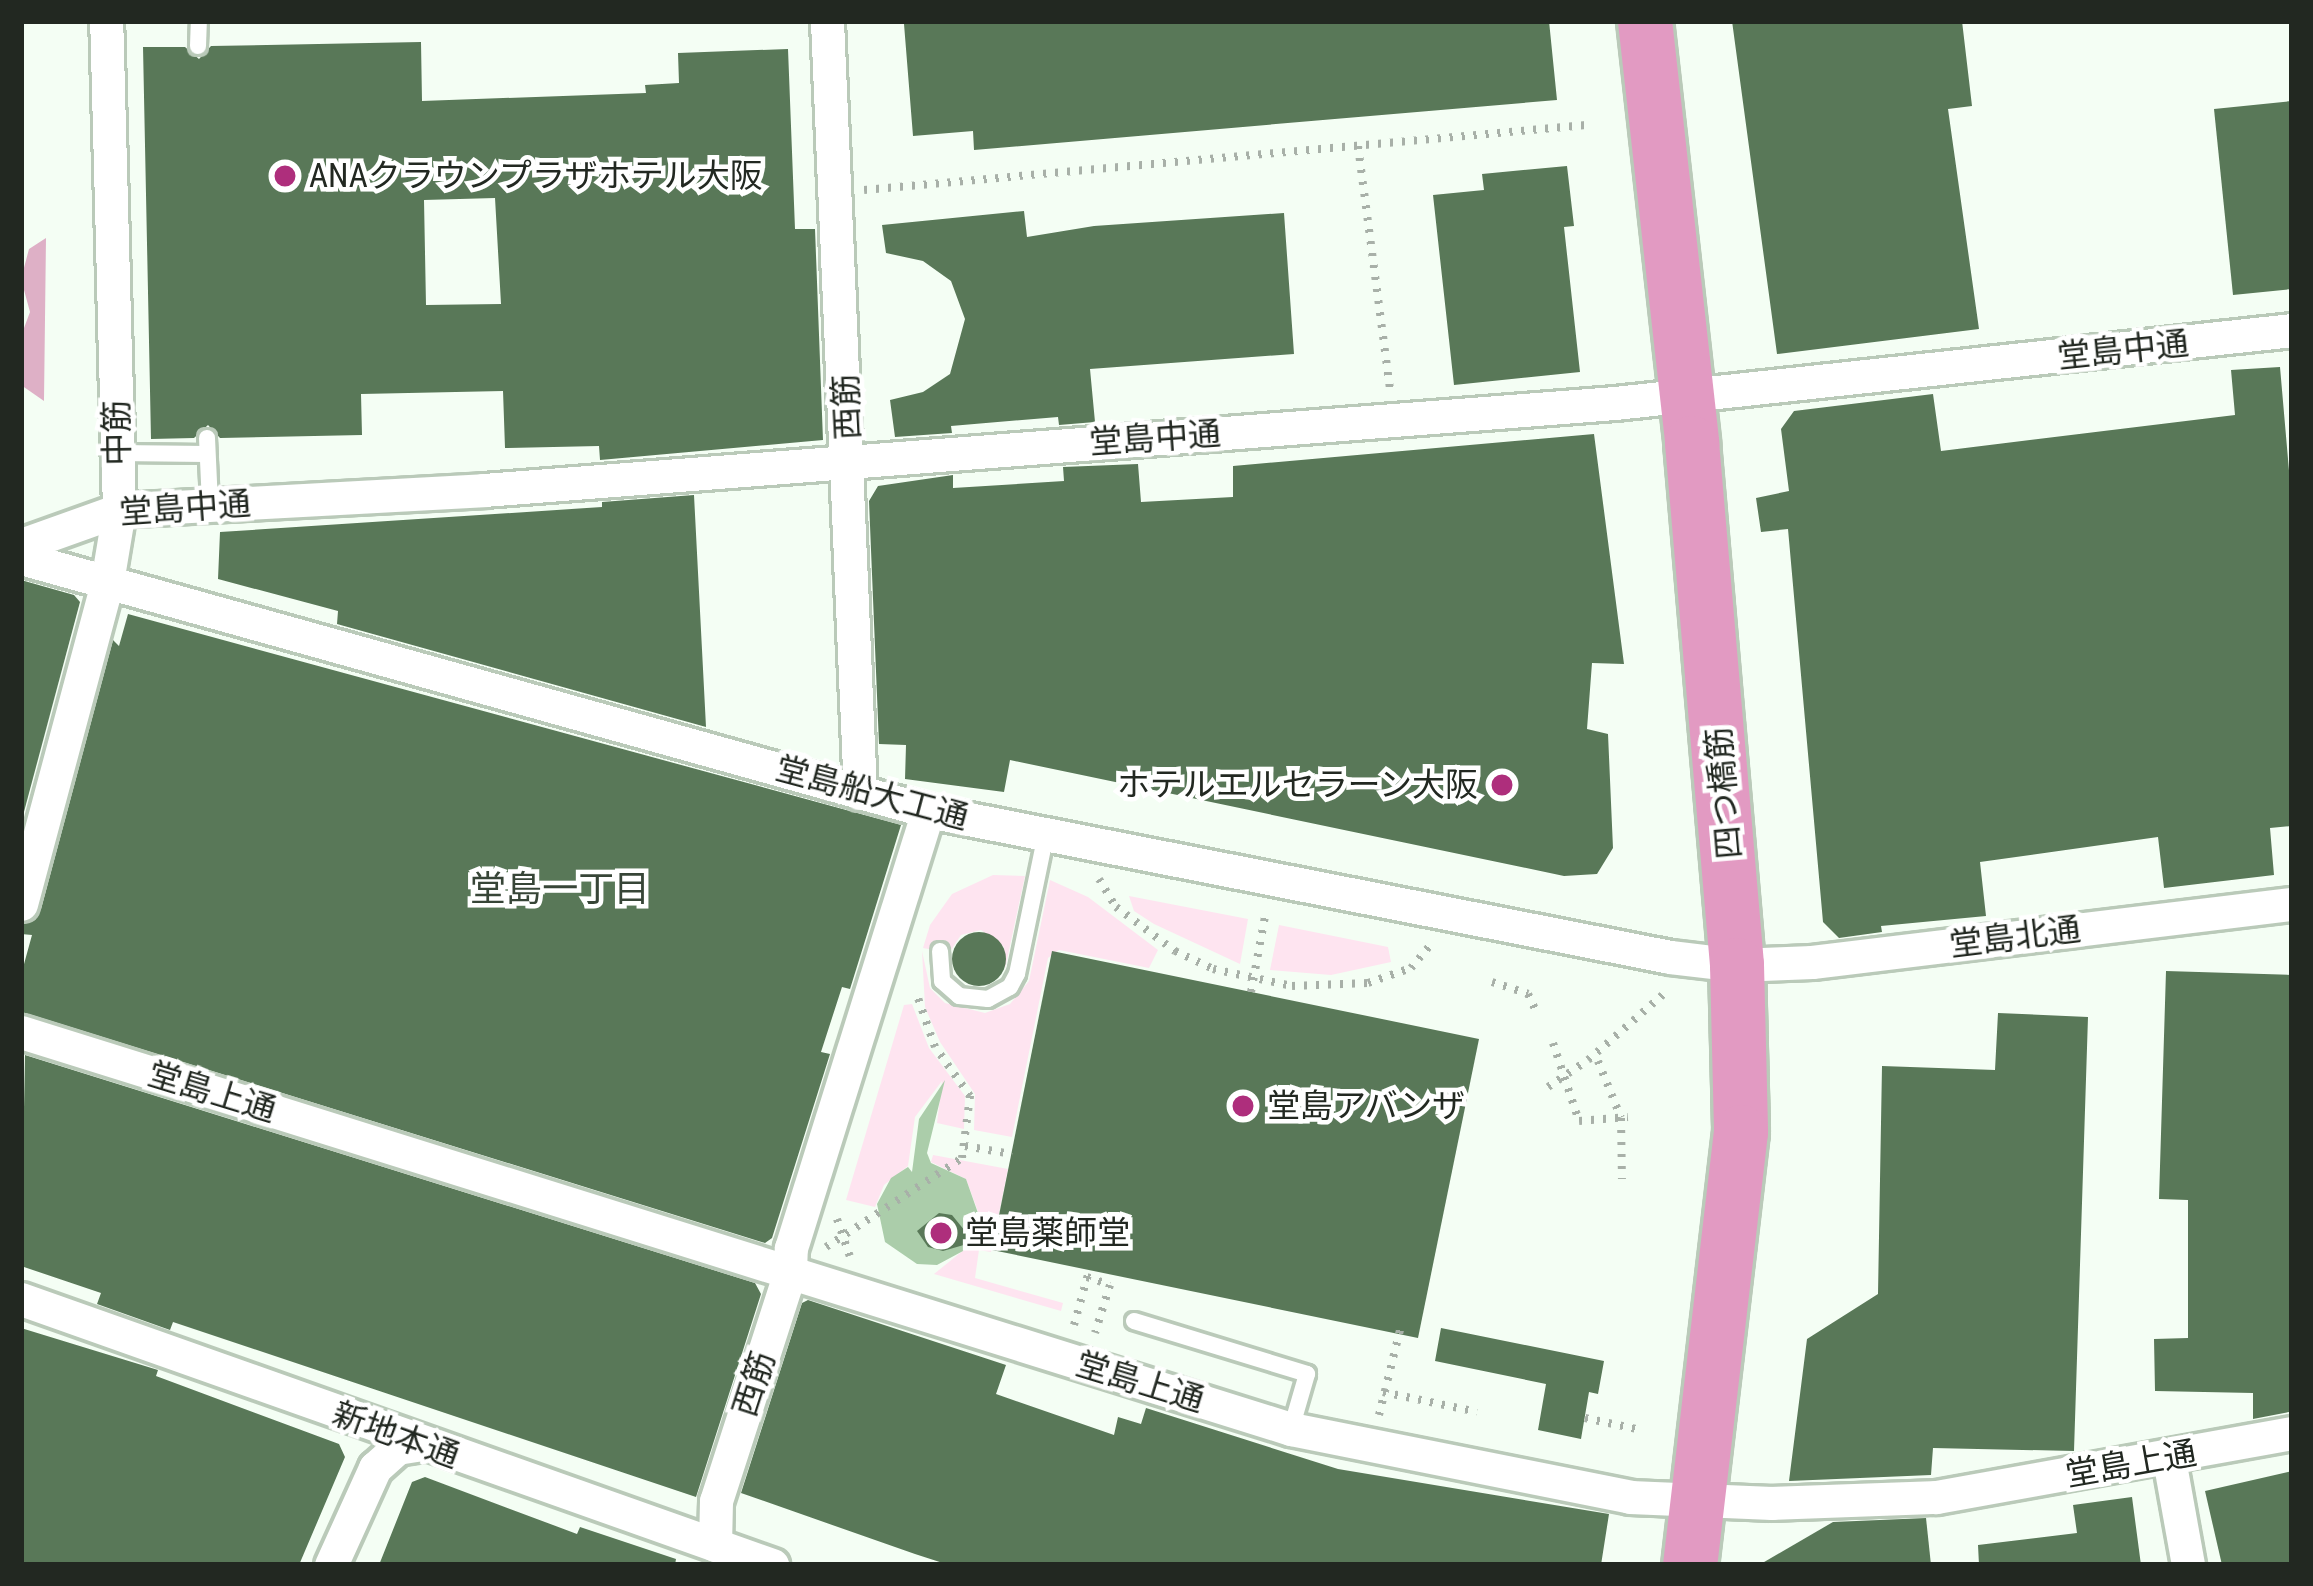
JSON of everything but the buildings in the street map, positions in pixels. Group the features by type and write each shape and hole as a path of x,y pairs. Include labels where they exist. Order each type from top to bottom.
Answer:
{"main road":[{"name":"四つ橋筋","path":"1645,21 1687,397 1737,965 1741,1132 1690,1565"}],"street":[{"name":"中筋","path":"21,904 107,582 118,510 106,21"},
{"name":"西筋","path":"827,21 860,794"},
{"name":"堂島中通","path":"21,545 118,510 1687,397 2292,331"},
{"name":"堂島船大工通","path":"21,558 928,811 1670,957 1737,965"},
{"name":"西筋","path":"715,1545 716,1501 790,1272 790,1247 928,811"},
{"name":"堂島北通","path":"1737,965 1812,962 2292,904"},
{"name":"堂島上通","path":"21,1032 1291,1429 1630,1497 1936,1497 2169,1459 2292,1433"},
{"name":"新地本通","path":"21,1299 772,1565"},
{"path":"331,1565 375,1468 397,1448 421,1444"},
{"path":"2169,1459 2188,1565"}],"lane":[{"path":"198,46 199,21"},
{"path":"118,453 207,446 210,505"},
{"path":"940,951 942,981 958,996 988,999 1010,987 1017,974 1046,834"},
{"path":"1134,1321 1307,1374 1291,1429"}],"path":[{"path":"836,193 1586,125"},
{"path":"1358,146 1394,420"},
{"path":"1098,878 1116,907 1175,951 1214,969 1292,986 1368,983 1411,968 1433,941"},
{"path":"1251,992 1266,909"},
{"path":"1492,982 1528,994 1537,1013"},
{"path":"845,1235 962,1158 970,1096 935,1047 915,985"},
{"path":"1548,1087 1609,1047 1672,985"},
{"path":"1553,1042 1579,1121 1624,1118"},
{"path":"1593,1060 1624,1118 1622,1179"},
{"path":"965,1146 1012,1154"},
{"path":"1073,1327 1088,1274 1110,1285 1095,1333"},
{"path":"1379,1417 1400,1330"},
{"path":"1384,1392 1478,1412"},
{"path":"1585,1418 1641,1430"}],"shaded area":[{"path":"46,238 44,401 21,385 21,336 30,312 21,279 29,249"},
{"path":"993,875 1025,876 1005,969 1004,947 981,930 961,935 949,953 923,948 930,925 952,894"},
{"path":"1050,880 1088,897 1158,950 1149,968 1059,950 1048,958 1012,1137 974,1130 975,1094 940,1042 925,1007 922,951 930,988 945,1003 985,1013 1010,1004 1029,981"},
{"path":"1129,896 1248,919 1240,964 1154,924 1134,911"},
{"path":"1279,925 1388,947 1391,962 1331,975 1270,970"},
{"path":"912,1004 929,1048 965,1096 964,1129 937,1123 942,1081 915,1117 908,1166 884,1185 875,1207 846,1200 904,1005"},
{"path":"945,1080 927,1153 931,1163 966,1179 979,1216 963,1251 937,1265 917,1264 885,1242 877,1204 891,1178 908,1167 912,1172 919,1119"},
{"path":"933,1155 1008,1169 991,1252 979,1250 975,1278 1063,1303 1061,1311 934,1274 970,1245 980,1217 966,1179 931,1162"}],"place":[{"name":"ANAクラウンプラザホテル大阪","path":"285,176"},
{"name":"ホテルエルセラーン大阪","path":"1502,785"},
{"name":"堂島アバンザ","path":"1243,1106"},
{"name":"堂島薬師堂","path":"941,1233"}],"district":[{"name":"堂島一丁目","path":"560,890"}]}
